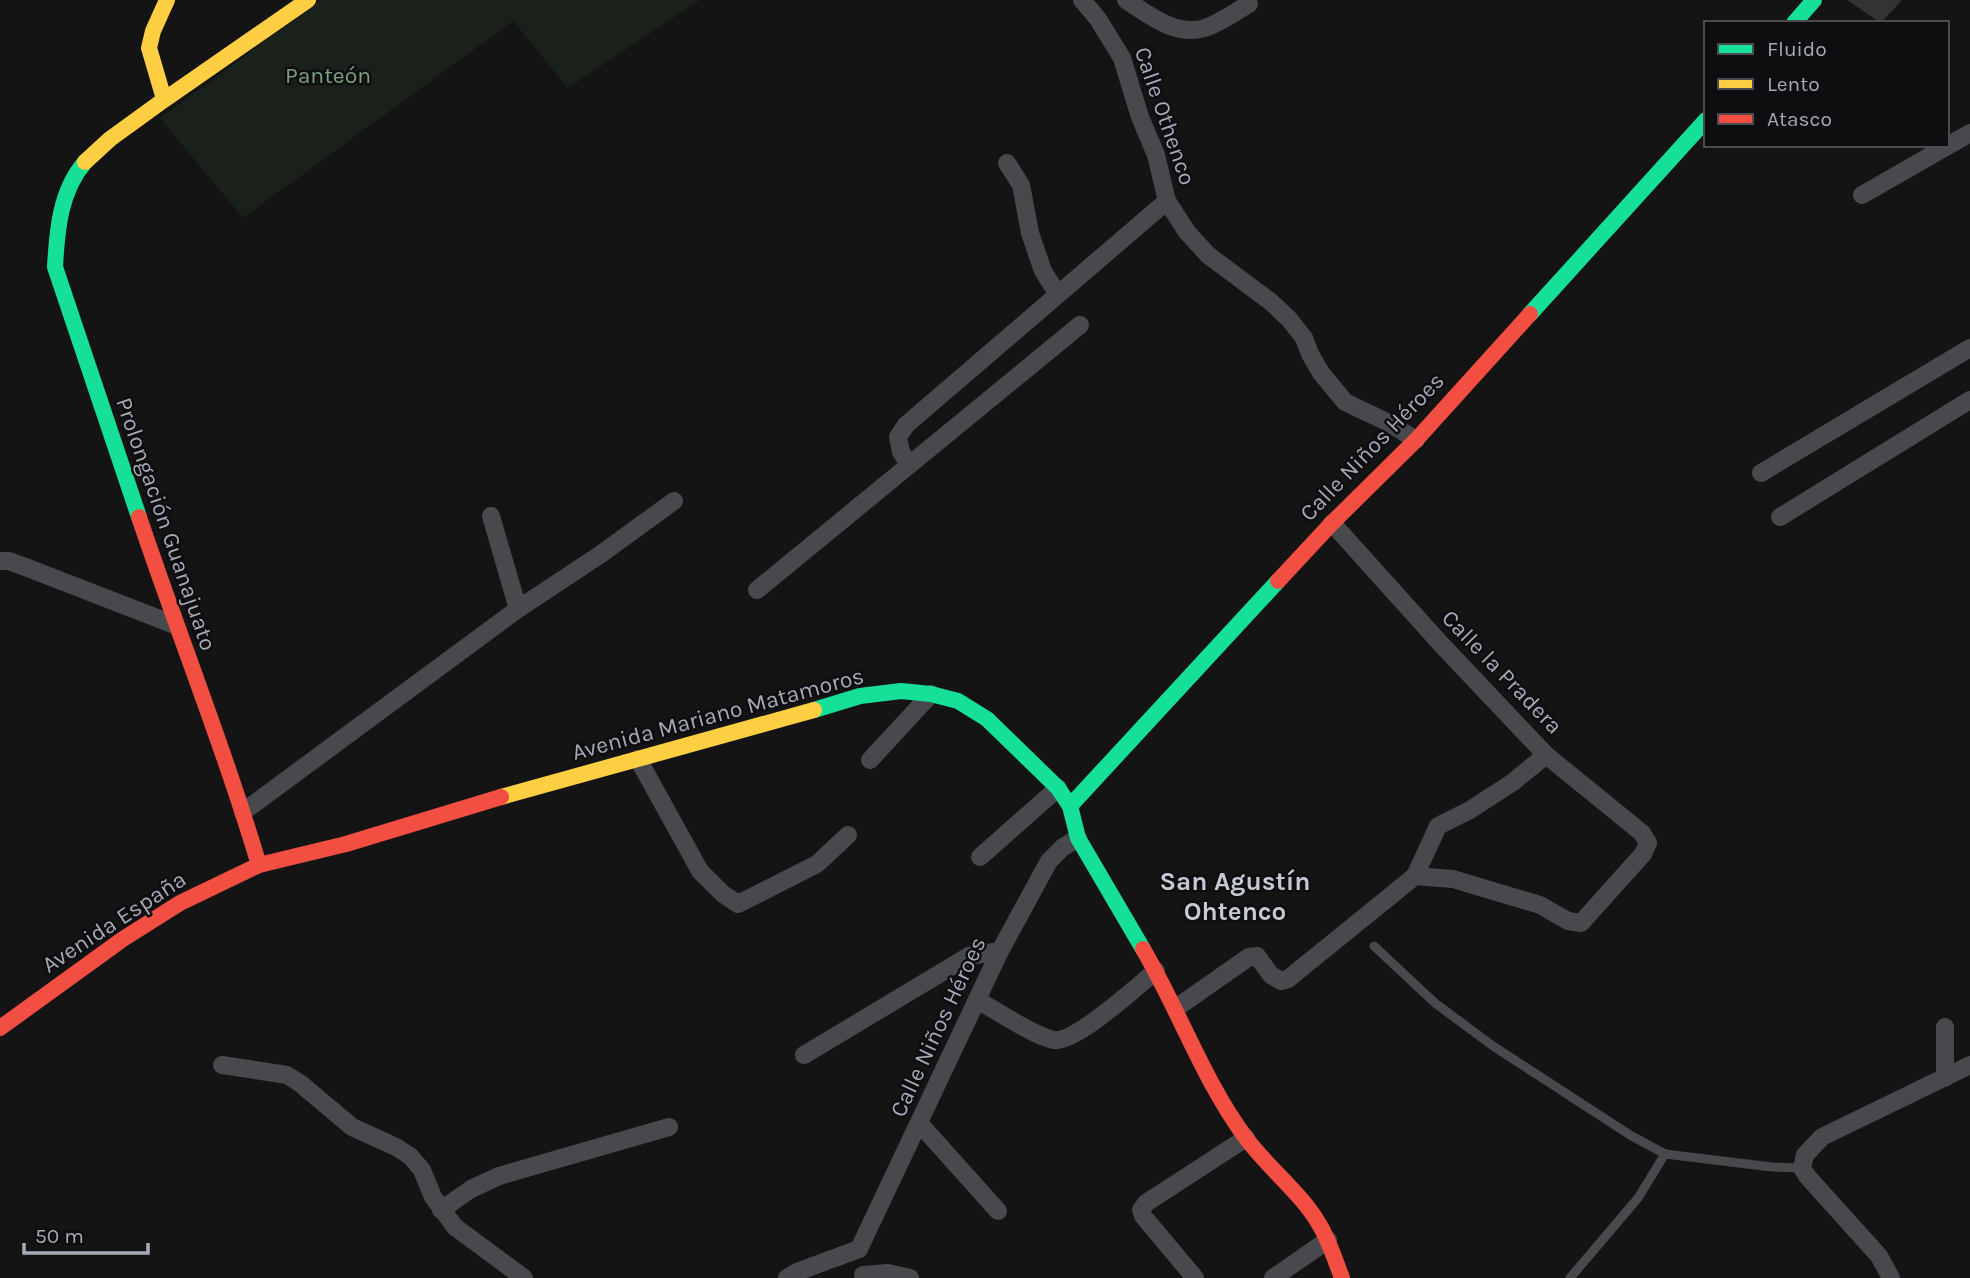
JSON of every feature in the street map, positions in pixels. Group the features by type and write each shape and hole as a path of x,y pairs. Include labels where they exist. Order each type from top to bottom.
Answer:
{"street":[{"path":"164,99 149,48 153,31 167,0"},
{"name":"Prolongación Guanajuato","path":"259,865 55,267 56,241 67,193 81,166 164,99 308,0"},
{"name":"Calle Othenco","path":"1082,0 1098,19 1122,58 1140,117 1156,155 1167,201 1187,232 1208,255 1271,302 1289,319 1304,338 1321,373 1345,402 1416,440"},
{"path":"1126,0 1156,20 1185,30 1205,28 1249,4"},
{"path":"1796,21 1814,0"},
{"name":"Calle Niños Héroes","path":"1070,806 1332,523 1416,440 1704,122"},
{"path":"1949,145 1970,133"},
{"path":"1863,195 1946,147"},
{"path":"1007,163 1021,185 1030,233 1044,271 1057,293"},
{"path":"909,464 901,452 898,437 906,425 1167,201"},
{"path":"757,590 1080,325"},
{"path":"1761,473 1970,348"},
{"path":"1780,517 1970,400"},
{"path":"243,812 518,609 674,501"},
{"path":"491,516 518,609"},
{"name":"Calle la Pradera","path":"1332,523 1546,755 1642,833 1648,843 1643,854 1581,923 1569,921 1540,905 1453,879 1415,876"},
{"path":"0,561 9,561 175,625"},
{"name":"Avenida Mariano Matamoros","path":"259,865 346,844 860,696 901,691 931,694 958,701 987,719 1058,788 1070,806 1078,838 1156,971 1202,1063 1245,1138 1318,1221 1342,1278"},
{"path":"870,760 931,694"},
{"path":"1176,1008 1249,957 1257,956 1272,975 1281,981 1288,979 1415,876 1438,826 1470,810 1513,782 1546,755"},
{"path":"638,759 700,871 723,894 738,904 817,864 848,835"},
{"path":"979,857 1058,788"},
{"name":"Calle Niños Héroes","path":"859,1249 1000,951 1049,861 1062,848 1078,838"},
{"name":"Avenida España","path":"0,1028 123,939 180,904 259,865"},
{"path":"804,1055 969,956 1000,951"},
{"path":"977,1000 1043,1037 1066,1039 1087,1027 1156,971"},
{"path":"1945,1027 1945,1078"},
{"path":"222,1065 288,1075 352,1127 410,1156 422,1170 433,1198 455,1227 524,1278"},
{"path":"1891,1278 1879,1256 1807,1176 1802,1168 1805,1155 1822,1137 1970,1065"},
{"path":"920,1124 998,1211"},
{"path":"441,1210 471,1189 499,1176 669,1127"},
{"path":"1195,1278 1143,1216 1141,1210 1146,1203 1245,1138"},
{"path":"1273,1278 1328,1240"},
{"path":"797,1276 859,1249 864,1276 888,1273 910,1278"}],"lane":[{"path":"1374,946 1436,1003 1493,1046 1630,1135 1665,1154 1802,1168"},
{"path":"1570,1278 1637,1198 1665,1154"}],"green space":[{"name":"Panteón","path":"321,0 700,0 568,88 513,21 243,218 160,118"}],"building":[{"path":"1847,0 1902,0 1883,21 1878,21"}],"traffic: fast":[{"path":"1796,21 1814,0"},
{"path":"1530,314 1704,122"},
{"path":"85,162 70,185 61,211 55,267 139,517"},
{"path":"1070,806 1278,581"},
{"path":"814,710 860,696 901,691 931,694 958,701 987,719 1058,788 1070,806 1078,838 1143,949"}],"traffic: slow":[{"path":"164,99 149,48 153,31 167,0"},
{"path":"85,162 110,139 308,0"},
{"path":"501,797 814,710"}],"traffic: jam":[{"path":"1278,581 1416,440 1530,314"},
{"path":"139,517 259,865"},
{"path":"0,1028 123,939 180,903 259,865 346,844 501,797"},
{"path":"1143,949 1217,1093 1254,1149 1312,1213 1326,1237 1342,1278"}],"district":[{"name":"San Agustín Ohtenco","path":"1235,896"}]}
